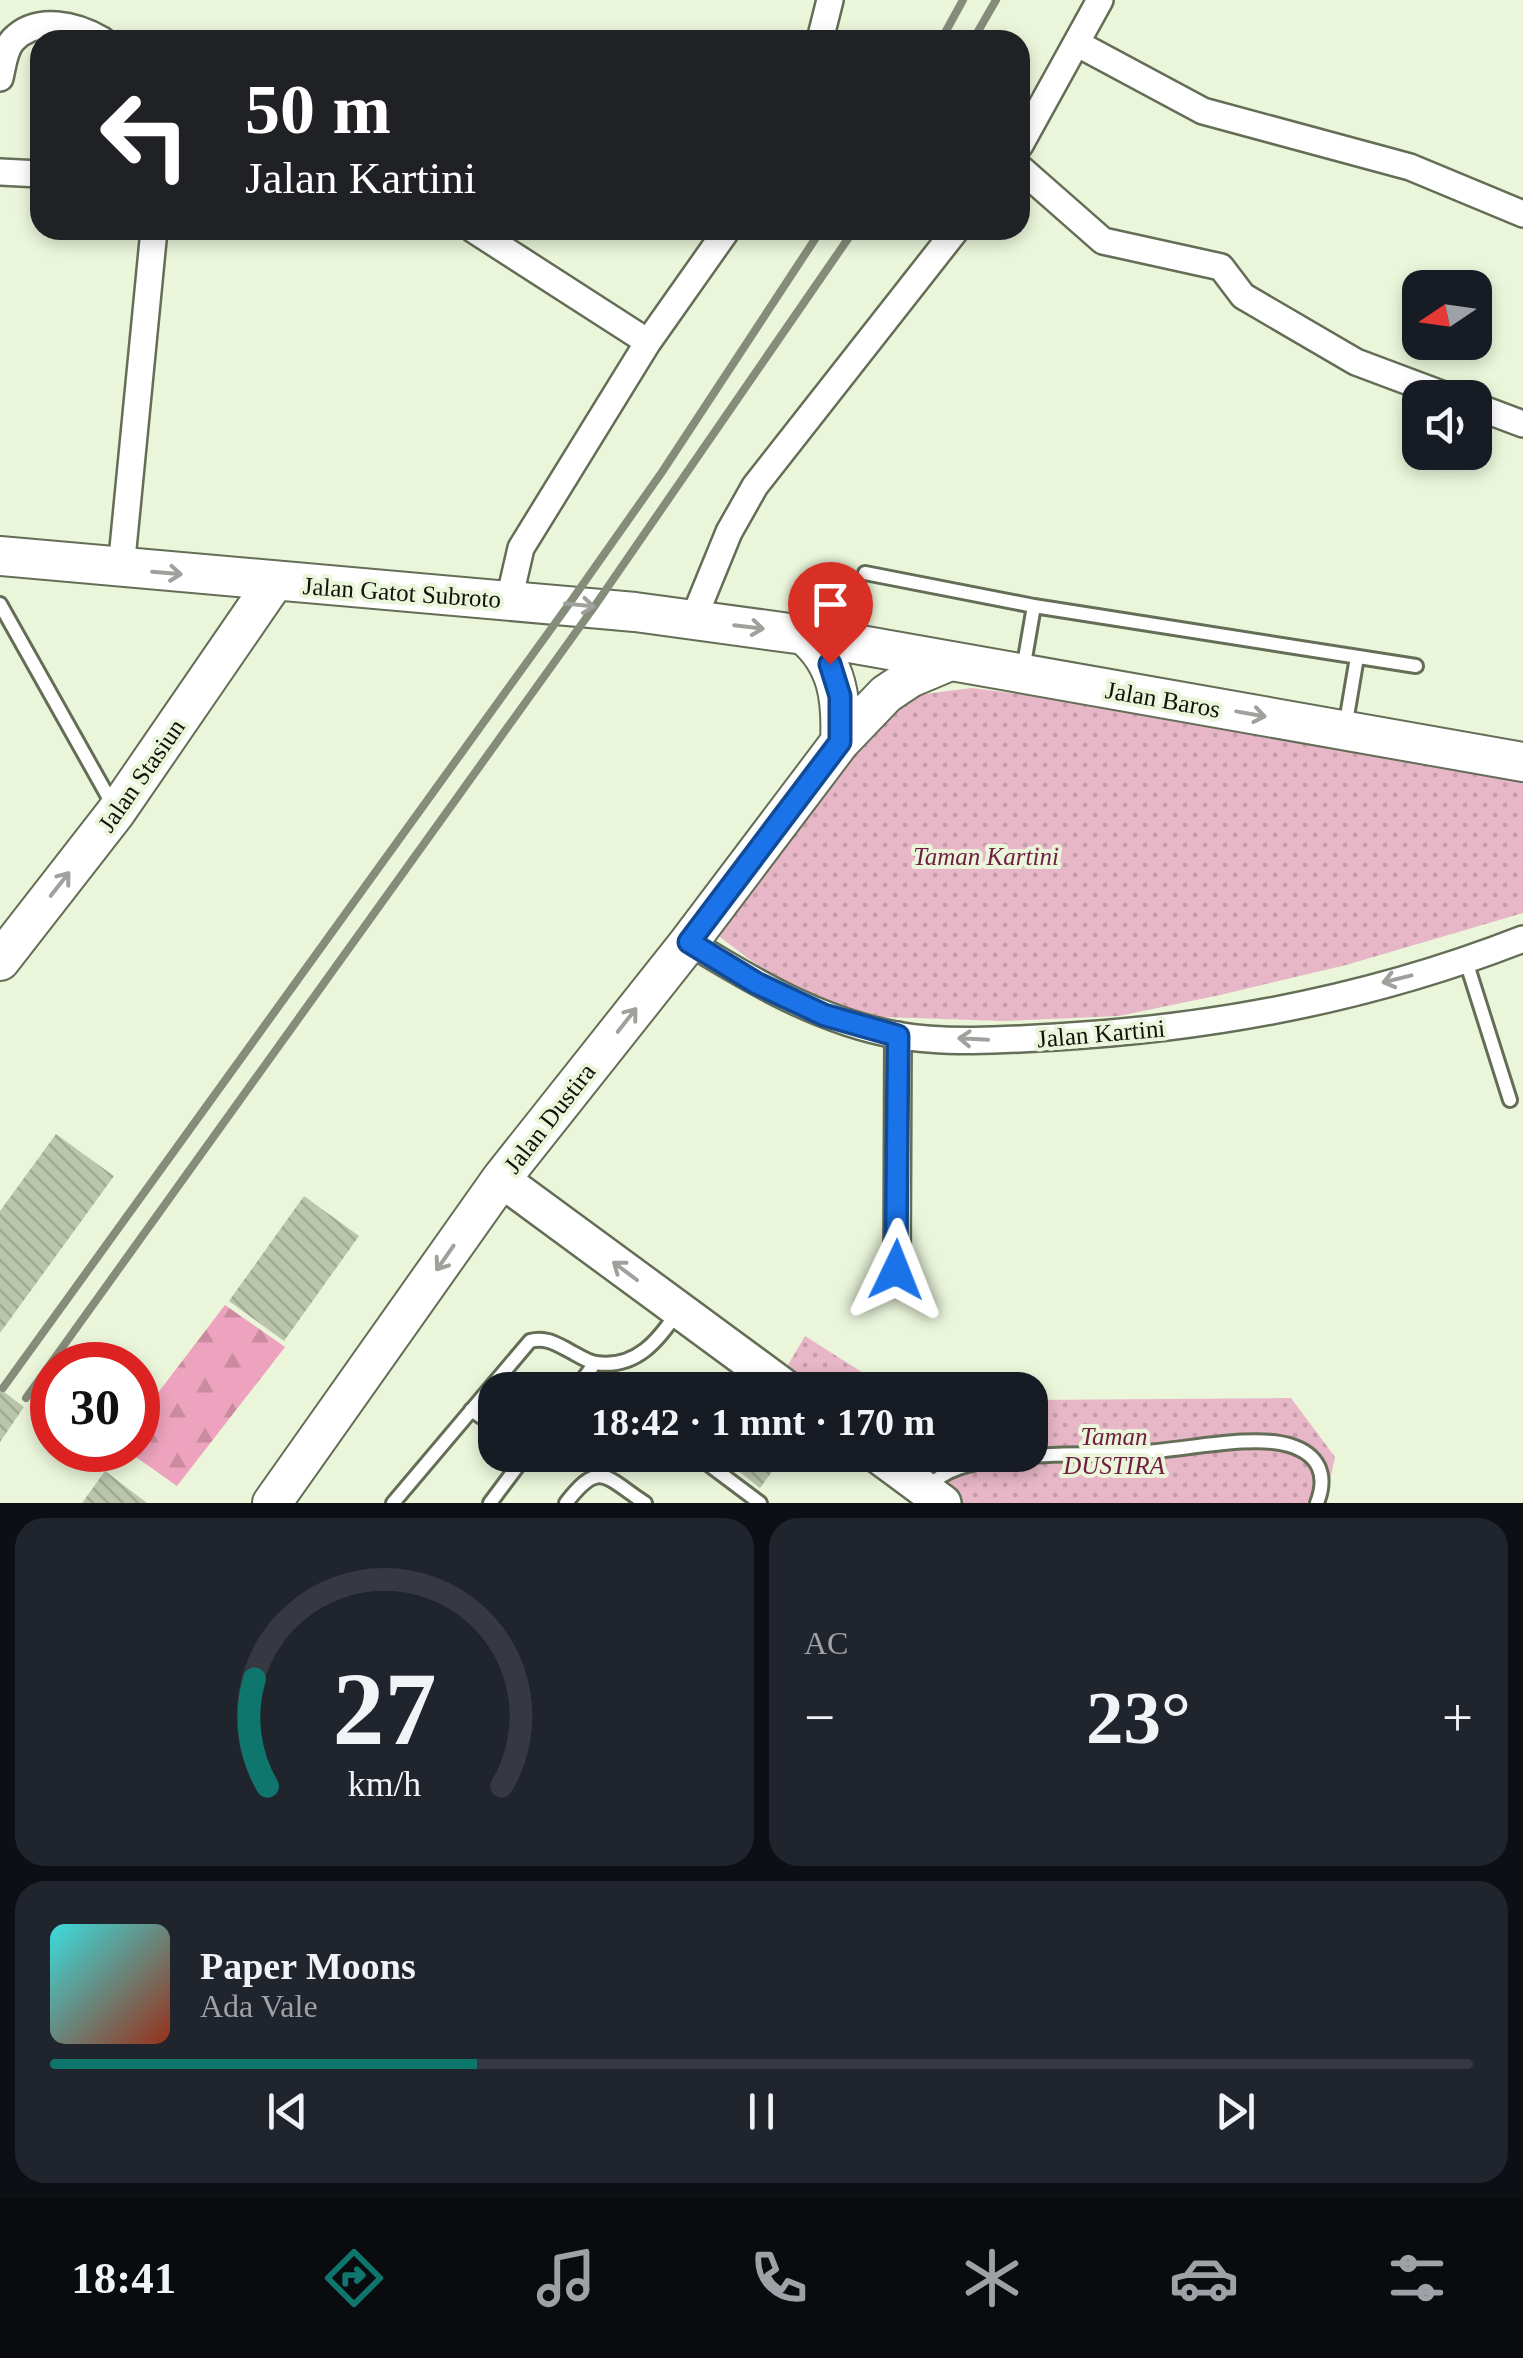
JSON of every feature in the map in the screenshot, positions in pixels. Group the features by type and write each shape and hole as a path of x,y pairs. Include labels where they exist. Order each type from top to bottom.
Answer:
{"main road":[{"name":"Jalan Gatot Subroto","path":"0,556 582,605 804,634"},
{"name":"Jalan Stasiun","path":"0,961 116,812 274,582"},
{"name":"Jalan Baros","path":"804,634 1523,762"},
{"path":"804,634 822,651 836,679 840,742"},
{"name":"Jalan Dustira","path":"272,1503 501,1179 689,942 840,742 886,694 910,678 948,662"},
{"path":"501,1179 763,1372"},
{"path":"902,1472 935,1496"}],"street":[{"path":"822,30 830,0"},
{"path":"1030,128 1100,0"},
{"path":"30,30 50,24 81,30"},
{"path":"0,78 4,46 30,30"},
{"path":"1078,44 1203,111 1410,167 1523,214"},
{"path":"0,172 30,174"},
{"path":"1030,177 1103,242 1216,265 1244,296 1356,362 1404,380"},
{"path":"121,569 153,240"},
{"path":"490,240 648,342"},
{"path":"510,600 521,548 648,342 720,240"},
{"path":"693,620 729,532 755,486 948,240"},
{"path":"1492,412 1523,424"},
{"name":"Jalan Kartini","path":"689,942 756,983 824,1015 898,1036 1000,1040 1137,1032 1262,1015 1466,961 1523,939"},
{"path":"896,1270 898,1036"}],"lane":[{"path":"865,573 1034,606 1416,666"},
{"path":"0,604 116,812"},
{"path":"1022,674 1034,606"},
{"path":"1345,731 1357,657"},
{"path":"1466,961 1510,1100"},
{"path":"588,1372 639,1356 660,1339 678,1311"},
{"path":"393,1503 530,1341 548,1340 594,1372"},
{"path":"471,1410 478,1415"},
{"path":"935,1496 936,1478 951,1470 999,1459 1142,1452 1267,1440 1292,1445 1318,1462 1324,1476 1317,1503"},
{"path":"490,1503 513,1472"},
{"path":"719,1472 760,1503"},
{"path":"566,1503 583,1481 595,1475 604,1476 644,1503"}],"green space":[{"name":"Taman Kartini","path":"972,688 1161,713 1523,777 1523,913 1346,965 1220,995 1119,1016 1004,1021 882,1017 814,1000 716,934 836,757 901,697"},
{"path":"225,1305 285,1347 177,1486 157,1472 160,1390"},
{"path":"805,1336 862,1372 784,1372"},
{"name":"Taman DUSTIRA","path":"1291,1398 1335,1457 1325,1503 960,1503 917,1472 1048,1472 1048,1400"}],"building":[{"path":"56,1134 114,1176 0,1333 0,1211"},
{"path":"304,1196 359,1236 284,1341 229,1301"},
{"path":"0,1389 24,1407 0,1442"},
{"path":"106,1472 147,1503 82,1503"},
{"path":"740,1472 772,1472 760,1488"}],"railway":[{"path":"946,30 963,0"},
{"path":"979,30 996,0"},
{"path":"3,1388 569,604 662,472 814,240"},
{"path":"26,1398 594,607 847,240"}],"route":[{"path":"830,664 840,696 840,742 689,942 756,983 824,1015 898,1036 896,1270"}]}
